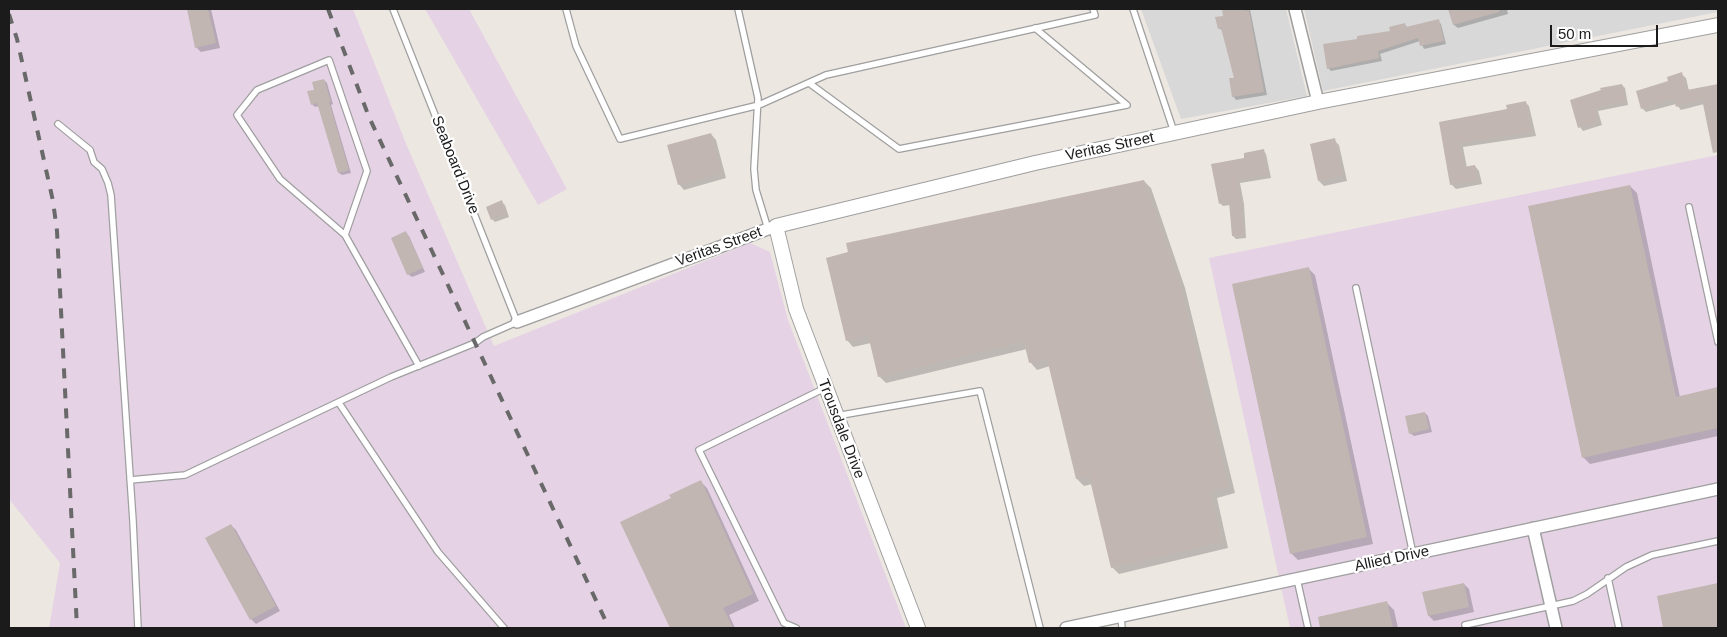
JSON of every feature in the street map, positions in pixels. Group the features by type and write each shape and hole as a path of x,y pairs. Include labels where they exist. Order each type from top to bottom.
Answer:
{"street":[{"path":"1296,9 1318,102"},
{"name":"Veritas Street","path":"517,322 772,228 1036,163 1318,102 1718,25"},
{"name":"Trousdale Drive","path":"772,228 796,309 918,628"},
{"name":"Allied Drive","path":"1066,628 1122,622 1297,579 1718,489"},
{"path":"1533,528 1556,628"}],"lane":[{"name":"Seaboard Drive","path":"393,9 517,322"},
{"path":"566,9 576,46 620,138 759,104 809,82 838,72 1094,15 1093,9"},
{"path":"738,9 759,104 754,169 756,190 772,228"},
{"path":"1133,9 1174,133"},
{"path":"809,82 899,149 1127,105 1035,28"},
{"path":"345,235 367,171 329,60 257,90 238,115 280,179 345,235 419,366"},
{"path":"58,124 90,150 94,162 102,169 111,196 138,628"},
{"path":"1689,207 1718,342"},
{"path":"1356,288 1413,554"},
{"path":"130,480 185,475 517,322"},
{"path":"796,628 784,623 699,450 825,388"},
{"path":"836,416 980,391 1040,628"},
{"path":"339,403 438,552 504,628"},
{"path":"1465,625 1573,601 1626,567 1652,555 1718,541"},
{"path":"1608,578 1619,628"},
{"path":"1297,579 1308,628"}],"shaded area":[{"path":"9,9 353,9 407,146 494,346 750,243 770,252 788,320 906,628 49,628 60,563 9,499"},
{"path":"425,9 469,9 567,189 538,205"},
{"path":"1141,9 1286,9 1307,96 1181,119"},
{"path":"1304,9 1718,9 1718,12 1323,91"},
{"path":"1718,155 1718,628 1290,628 1209,258"}],"building":[{"path":"187,9 208,9 216,43 195,48"},
{"path":"1222,9 1249,10 1264,92 1232,97 1229,78 1234,78 1221,28 1218,29 1215,17 1223,16"},
{"path":"1448,9 1499,9 1499,12 1453,25"},
{"path":"1439,19 1444,41 1420,46 1418,38 1378,51 1379,58 1327,69 1323,44 1357,39 1357,36 1390,31 1389,27 1405,23 1406,27"},
{"path":"1682,72 1687,90 1718,84 1718,152 1713,153 1702,99 1676,107 1674,99 1641,109 1636,91 1668,81 1667,77"},
{"path":"324,79 349,170 338,173 317,103 311,105 307,91 314,90 312,82"},
{"path":"1622,84 1626,102 1595,108 1599,122 1578,128 1570,100 1601,90 1600,88"},
{"path":"1526,101 1532,132 1460,143 1464,167 1475,165 1478,180 1450,185 1439,122 1507,109 1506,105"},
{"path":"711,133 722,173 678,185 667,145"},
{"path":"1335,138 1343,176 1318,181 1310,144"},
{"path":"1264,149 1268,175 1238,180 1244,235 1232,236 1229,202 1219,204 1211,164 1244,158 1244,153"},
{"path":"1144,180 1179,280 1229,487 1211,491 1222,542 1111,568 1089,476 1076,479 1047,359 1029,363 1024,342 878,377 868,335 846,341 826,258 848,252 846,243"},
{"path":"1630,185 1676,397 1718,387 1718,428 1582,458 1528,206"},
{"path":"502,200 507,214 491,220 486,207"},
{"path":"406,231 423,268 407,275 391,238"},
{"path":"1309,267 1367,537 1290,554 1232,284"},
{"path":"1425,412 1429,429 1409,434 1405,416"},
{"path":"701,480 753,594 723,608 733,628 670,628 620,522 671,498 669,495"},
{"path":"231,524 276,606 250,620 205,538"},
{"path":"1464,583 1469,607 1428,616 1422,592"},
{"path":"1718,583 1718,628 1663,628 1657,596"},
{"path":"1387,601 1393,628 1320,628 1318,617"}],"railway":[{"path":"328,9 369,117 609,628"},
{"path":"9,14 17,39 53,201 57,231 77,628"}]}
